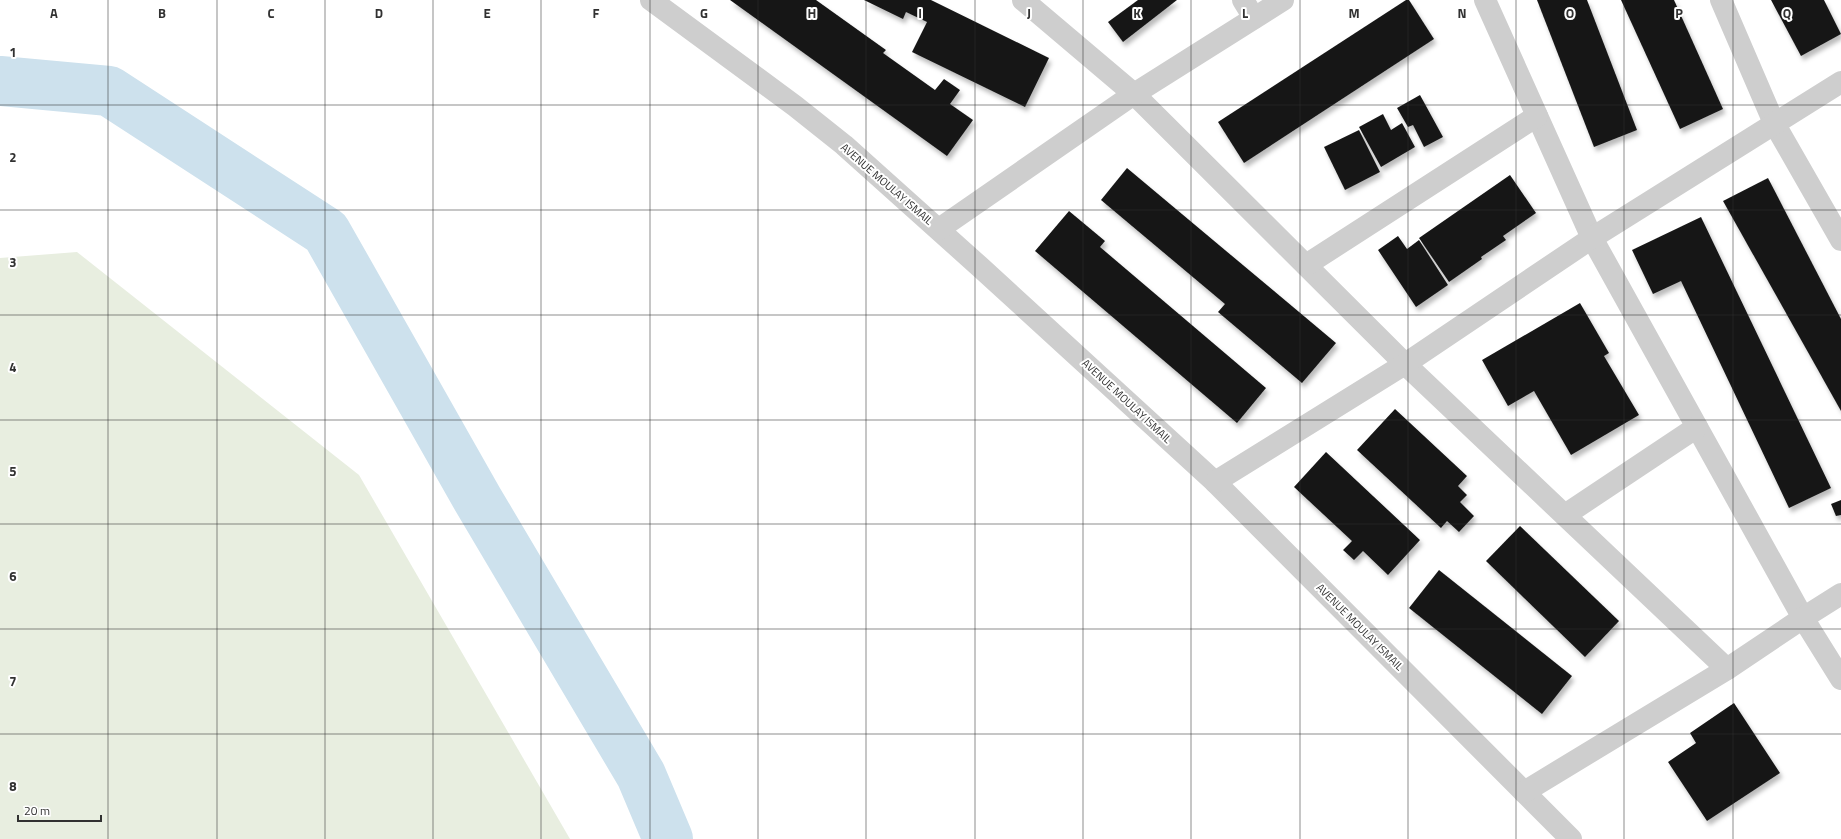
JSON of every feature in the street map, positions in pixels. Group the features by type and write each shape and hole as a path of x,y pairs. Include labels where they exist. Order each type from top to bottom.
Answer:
{"street":[{"name":"AVENUE MOULAY ISMAIL","path":"651,0 795,106 844,145 939,229 1215,482 1572,839"},
{"path":"1023,0 1134,94 1405,364 1728,669"},
{"path":"939,229 1134,94 1249,9 1283,0"},
{"path":"1485,0 1592,238 1803,618 1841,679"},
{"path":"1721,0 1774,123 1841,240"},
{"path":"1215,482 1405,364 1592,238 1841,82"},
{"path":"1306,265 1537,116"},
{"path":"1565,515 1697,427"},
{"path":"1524,792 1728,669 1841,594"}],"shaded area":[{"path":"77,252 359,475 570,839 0,839 0,258"}],"building":[{"path":"730,0 816,0 886,50 883,53 935,90 944,79 960,90 950,104 973,120 947,156"},
{"path":"864,0 931,0 1049,58 1025,107 912,52 927,22 906,12 903,19"},
{"path":"1138,0 1177,0 1123,42 1108,22"},
{"path":"1406,0 1409,0 1434,39 1244,163 1218,122"},
{"path":"1537,0 1587,0 1637,130 1594,147"},
{"path":"1621,0 1674,0 1723,109 1680,129"},
{"path":"1771,0 1824,0 1841,34 1801,56"},
{"path":"1420,95 1443,137 1424,147 1413,125 1408,127 1397,108"},
{"path":"1383,114 1391,130 1402,123 1415,147 1381,167 1359,127"},
{"path":"1359,130 1380,172 1345,190 1324,147"},
{"path":"1127,168 1336,343 1302,383 1218,312 1225,304 1101,200"},
{"path":"1510,175 1536,213 1503,236 1506,240 1449,282 1419,238"},
{"path":"1768,178 1841,319 1841,411 1723,201"},
{"path":"1069,211 1105,241 1100,247 1266,388 1237,423 1035,251"},
{"path":"1701,217 1831,488 1789,508 1681,281 1653,294 1632,250"},
{"path":"1398,236 1407,249 1419,240 1448,285 1416,307 1378,250"},
{"path":"1580,303 1609,353 1604,356 1639,415 1571,455 1534,391 1508,406 1482,360"},
{"path":"1395,409 1467,476 1458,486 1467,495 1460,502 1474,516 1459,532 1447,521 1441,528 1357,450"},
{"path":"1326,452 1420,540 1388,575 1363,551 1354,560 1343,550 1352,541 1294,487"},
{"path":"1841,500 1841,515 1836,516 1831,504"},
{"path":"1520,526 1619,621 1585,657 1486,561"},
{"path":"1439,570 1572,676 1542,714 1409,608"},
{"path":"1734,703 1780,773 1707,821 1668,762 1696,743 1690,733"}],"waterway":[{"path":"0,81 109,91 326,232 478,500 641,775 668,839"}]}
